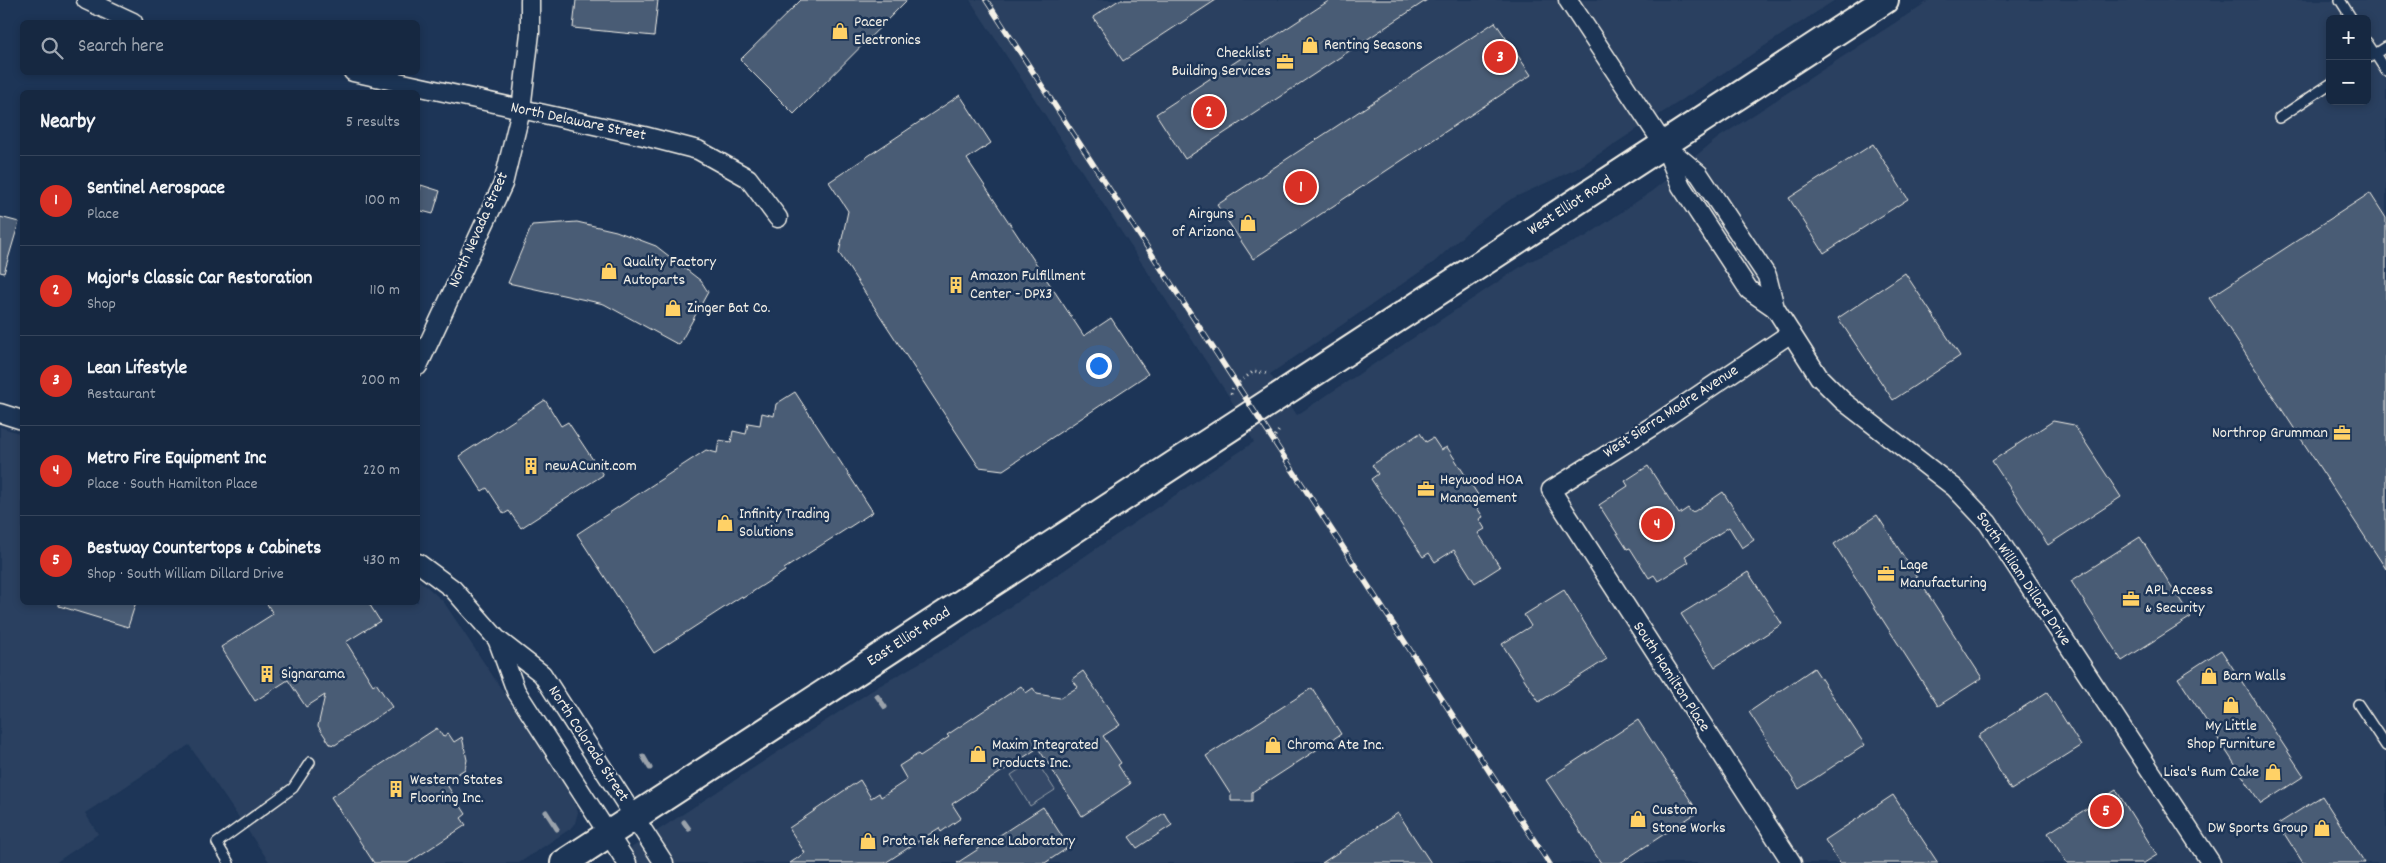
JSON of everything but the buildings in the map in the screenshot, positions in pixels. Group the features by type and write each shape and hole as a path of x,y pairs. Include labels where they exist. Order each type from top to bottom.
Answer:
{"main road":[{"name":"West Elliot Road","path":"1254,411 1885,0"},
{"name":"East Elliot Road","path":"564,863 1254,411"}],"street":[{"path":"86,0 129,20"},
{"name":"North Nevada Street","path":"420,362 503,184 521,110 530,33 530,0"},
{"name":"South William Dillard Drive","path":"1568,0 1664,145 1699,174 1767,276 1775,308 1819,377 1842,401 1955,488 1988,523 2211,863"},
{"name":"North Delaware Street","path":"366,75 644,136 698,150 748,178 778,218"},
{"name":"West Sierra Madre Avenue","path":"1551,490 1653,426 1791,333"},
{"path":"0,413 20,419"},
{"name":"South Hamilton Place","path":"1551,490 1792,863"},
{"name":"North Colorado Street","path":"420,564 453,589 497,639 542,674 664,863"},
{"name":"North Colorado Street","path":"497,639 516,691 627,863"}],"lane":[{"path":"2340,0 2349,15"},
{"path":"2386,47 2371,56 2386,71"},
{"path":"2279,118 2326,87"},
{"path":"2358,704 2386,746"},
{"path":"229,863 217,843 294,788 310,762"}],"path":[{"path":"1231,394 1232,387 1254,371 1266,373"},
{"path":"1275,436 1280,429"}],"shaded area":[{"path":"970,0 1835,0 1576,169 1511,199 1475,225 1433,263 1270,374 1297,415 1528,262 1585,237 1648,194 1718,138 1930,0 2386,0 2386,863 608,863 879,686 965,637 1254,442 1230,398"},
{"path":"0,427 20,433 20,605 420,605 420,581 443,601 569,791 578,812 575,823 570,829 519,863 270,863 189,745 85,813 98,834 55,863 0,863"},
{"path":"1035,759 1055,790 1030,806 1011,775"}],"waterway":[{"path":"877,696 885,707"},
{"path":"643,756 650,768"},
{"path":"546,812 557,829"},
{"path":"684,822 689,829"}],"railway":[{"path":"986,0 1549,863"}],"place":[{"name":"Pacer Electronics","path":"840,31"},
{"name":"Renting Seasons","path":"1310,45"},
{"name":"Lean Lifestyle","path":"1500,57"},
{"name":"Checklist Building Services","path":"1285,62"},
{"name":"Major's Classic Car Restoration","path":"1209,112"},
{"name":"Sentinel Aerospace","path":"1301,187"},
{"name":"Airguns of Arizona","path":"1248,223"},
{"name":"Quality Factory Autoparts","path":"609,271"},
{"name":"Amazon Fulfillment Center - DPX3","path":"956,285"},
{"name":"Zinger Bat Co.","path":"673,308"},
{"name":"Northrop Grumman","path":"2342,433"},
{"name":"newACunit.com","path":"531,466"},
{"name":"Heywood HOA Management","path":"1426,489"},
{"name":"Infinity Trading Solutions","path":"725,523"},
{"name":"Metro Fire Equipment Inc","path":"1657,524"},
{"name":"Lage Manufacturing","path":"1886,574"},
{"name":"APL Access & Security","path":"2131,599"},
{"name":"Signarama","path":"267,674"},
{"name":"Barn Walls","path":"2209,676"},
{"name":"My Little Shop Furniture","path":"2231,705"},
{"name":"Chroma Ate Inc.","path":"1273,745"},
{"name":"Maxim Integrated Products Inc.","path":"978,754"},
{"name":"Lisa's Rum Cake","path":"2273,772"},
{"name":"Western States Flooring Inc.","path":"396,789"},
{"name":"Bestway Countertops & Cabinets","path":"2106,811"},
{"name":"Custom Stone Works","path":"1638,819"},
{"name":"DW Sports Group","path":"2322,828"},
{"name":"Prota Tek Reference Laboratory","path":"868,841"}]}
